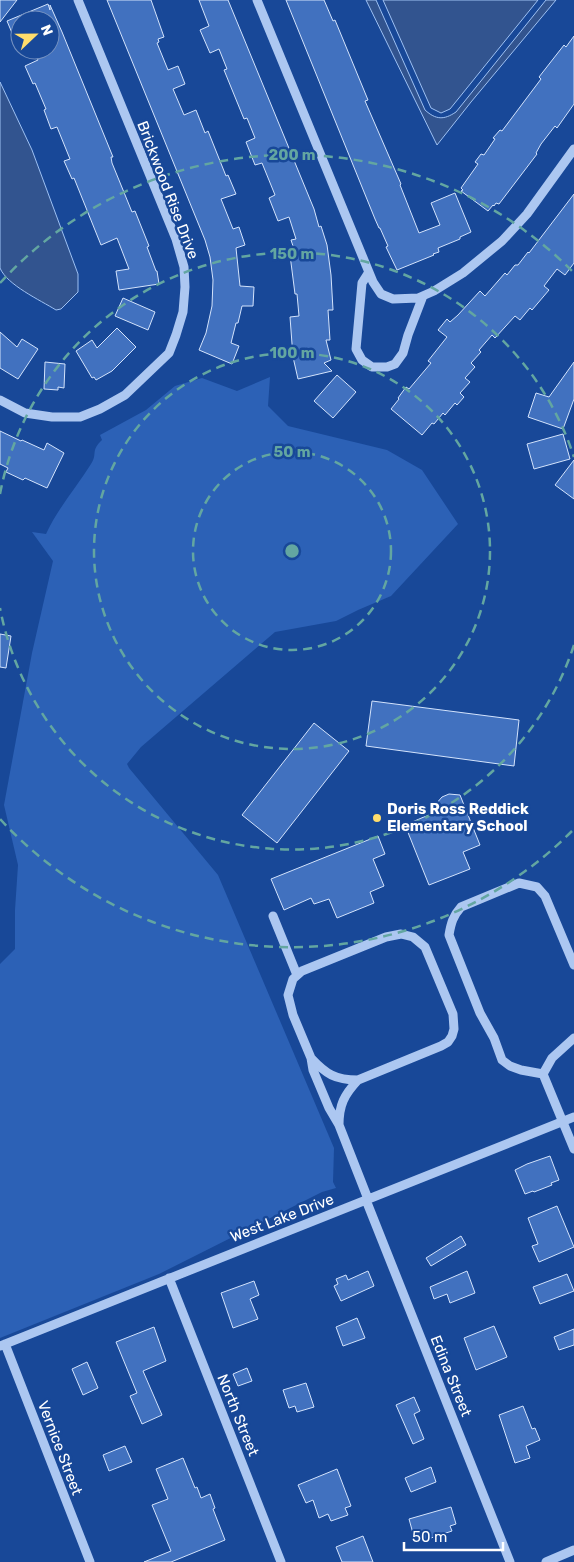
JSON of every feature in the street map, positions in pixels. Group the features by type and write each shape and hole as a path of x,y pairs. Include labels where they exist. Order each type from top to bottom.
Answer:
{"street":[{"name":"Brickwood Rise Drive","path":"0,400 25,413 52,417 80,417 100,409 125,395 169,353 182,312 184,267 176,239 78,0"},
{"path":"257,0 373,282 381,294 393,299 418,298 434,291 463,273 502,241 527,214 574,149"},
{"path":"369,272 362,283 356,349 362,360 372,367 387,367 395,364 403,353 423,296"},
{"path":"543,1074 521,1070 510,1066 502,1060 494,1038 480,1014 449,935 450,924 454,915 461,907 470,903 519,883 537,887 545,896 574,965"},
{"path":"273,916 297,975"},
{"path":"401,934 413,937 425,947 453,1014 454,1029 452,1036 448,1042 441,1046 358,1080 347,1080 332,1076 311,1058 293,1015 288,995 293,979 297,975 302,971 386,937 401,934"},
{"path":"543,1074 552,1058 574,1038"},
{"name":"Edina Street","path":"311,1058 313,1070 339,1126 510,1562"},
{"path":"543,1074 574,1149"},
{"path":"339,1126 339,1111 343,1100 350,1088 358,1080"},
{"name":"West Lake Drive","path":"2,1345 574,1116"},
{"name":"North Street","path":"168,1278 281,1562"},
{"name":"Vernice Street","path":"2,1345 90,1562"},
{"path":"546,1562 574,1550"}],"shaded area":[{"path":"366,0 376,0 425,110 433,116 444,118 456,112 546,0 556,0 437,145"},
{"path":"383,0 538,0 450,109 441,113 431,108"},
{"path":"0,82 32,150 78,274 78,292 61,309 56,310 25,292 9,280 0,268"},
{"path":"270,377 268,406 288,426 387,450 422,470 458,524 391,596 336,621 275,632 141,747 127,764 218,875 334,1148 333,1182 336,1188 322,1192 159,1274 0,1338 0,964 15,949 18,865 4,805 32,653 53,561 32,532 46,534 93,461 96,447 102,440 100,435 146,410 175,386 202,378 237,391"}],"building":[{"path":"0,0 17,0 0,22"},
{"path":"107,0 151,0 164,37 158,39 159,42 157,43 168,70 178,66 185,84 173,89 184,115 196,110 205,133 208,131 226,176 228,175 236,194 221,199 233,229 239,227 245,245 236,248 240,286 254,287 253,306 242,306 238,323 236,323 231,343 239,346 232,364 199,350 206,333 212,306 213,280 210,257 205,240"},
{"path":"199,0 228,0 314,209 319,227 321,226 327,245 333,310 328,310 330,340 326,340 331,360 324,363 332,371 298,379 293,357 290,317 299,316 290,255 296,255 291,240 296,239 289,217 278,221 269,198 275,195 262,163 255,165 246,142 255,138 247,118 244,119 224,70 227,69 219,49 210,53 200,30 209,26"},
{"path":"286,0 324,0 333,21 335,20 368,100 365,101 401,184 419,233 440,225 431,203 455,193 471,232 438,248 439,252 434,255 397,270"},
{"path":"48,4 50,10 34,10"},
{"path":"60,28 113,157 111,157 112,163 132,212 135,211 149,246 147,247 157,271 159,284 119,290 116,271 129,269 117,238 101,245 74,178 72,179 64,161 70,159 57,127 51,129 44,110 46,109 35,83 33,84 25,66 38,60 60,60"},
{"path":"574,36 574,104 557,128 555,126 541,144 537,154 499,204 496,203 488,211 461,191 463,190 461,188 478,164 475,162 481,154 484,155 495,139 493,138 500,130 502,131 541,79 539,77 564,45 566,47"},
{"path":"574,194 574,263 565,275 557,269 544,286 549,290 532,310 530,308 520,320 515,316 495,338 492,335 471,363 475,367 465,378 470,382 460,393 464,397 457,405 455,403 445,415 443,413 422,435 391,409 406,387 409,389 431,363 428,361 447,337 438,330 447,319 450,322 458,315 480,291 485,296 505,273 507,275 515,265 518,265"},
{"path":"123,298 155,312 148,330 115,316"},
{"path":"117,328 136,347 112,371 96,380 94,377 92,378 76,351 92,340 97,348"},
{"path":"0,332 17,347 22,339 38,349 18,379 0,368"},
{"path":"45,362 65,364 64,388 58,387 58,390 44,389"},
{"path":"574,362 574,399 563,429 528,417 536,393 549,397"},
{"path":"337,375 356,392 333,418 314,401"},
{"path":"0,431 44,450 47,443 64,453 47,488 6,472 8,468 0,464"},
{"path":"563,434 570,459 534,469 527,444"},
{"path":"574,460 574,499 555,485"},
{"path":"0,634 11,636 6,668 0,667"},
{"path":"372,701 519,720 514,766 366,746"},
{"path":"314,723 349,751 277,843 242,815"},
{"path":"449,794 460,795 480,845 463,852 470,869 429,885 405,825 438,811 435,805 442,797"},
{"path":"378,836 385,854 373,859 384,886 370,892 374,903 337,918 329,899 314,904 311,898 284,910 271,879"},
{"path":"550,1156 559,1180 551,1183 552,1185 525,1194 515,1170"},
{"path":"557,1206 574,1247 539,1262 532,1246 538,1244 528,1218"},
{"path":"461,1236 466,1245 431,1266 426,1258"},
{"path":"368,1271 374,1286 341,1301 334,1286 338,1284 336,1279 346,1275 348,1280"},
{"path":"467,1271 475,1293 450,1303 447,1294 434,1299 430,1287"},
{"path":"567,1274 574,1291 540,1304 533,1287"},
{"path":"254,1281 259,1295 250,1299 258,1319 233,1328 221,1293"},
{"path":"357,1318 365,1338 343,1346 336,1327"},
{"path":"494,1326 507,1357 476,1370 464,1338"},
{"path":"154,1327 166,1361 143,1371 162,1415 142,1424 130,1396 137,1393 116,1342"},
{"path":"574,1329 574,1345 559,1350 554,1337"},
{"path":"87,1362 98,1388 83,1395 72,1369"},
{"path":"247,1368 252,1381 238,1386 233,1374"},
{"path":"306,1383 314,1407 297,1412 295,1406 289,1408 283,1390"},
{"path":"414,1397 420,1411 414,1414 424,1439 413,1444 396,1405"},
{"path":"523,1406 532,1429 535,1428 540,1440 526,1446 530,1458 515,1463 499,1415"},
{"path":"125,1446 132,1462 109,1471 103,1455"},
{"path":"183,1458 201,1498 210,1494 215,1508 213,1509 225,1540 171,1562 144,1562 171,1551 152,1505 168,1499 156,1469"},
{"path":"431,1467 436,1482 411,1492 405,1478"},
{"path":"337,1469 351,1506 345,1508 348,1515 331,1521 328,1514 319,1518 313,1500 306,1503 298,1485"},
{"path":"451,1507 456,1524 450,1526 452,1531 419,1542 417,1536 414,1537 409,1519"},
{"path":"363,1536 373,1562 342,1562 336,1547"}],"place":[{"name":"Doris Ross Reddick Elementary School","path":"377,818"}]}
